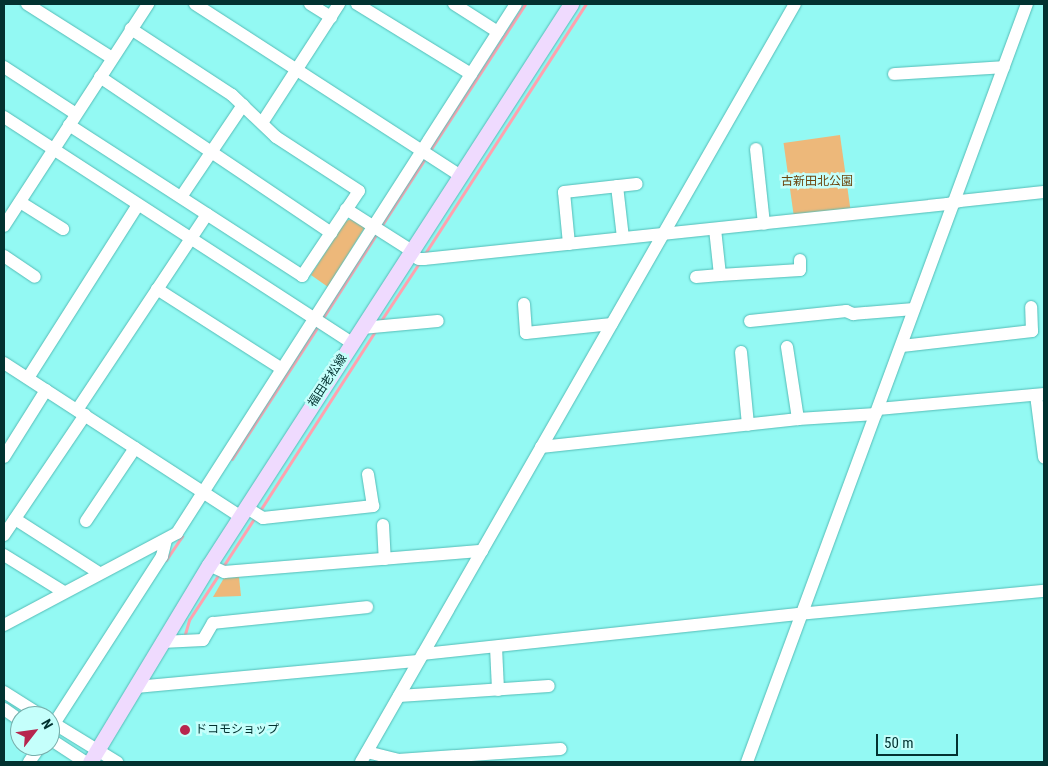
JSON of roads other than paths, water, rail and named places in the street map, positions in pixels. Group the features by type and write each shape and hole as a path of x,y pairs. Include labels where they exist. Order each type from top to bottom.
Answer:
{"main road":[{"name":"福田老松線","path":"94,756 162,642 217,569 352,343 372,327 416,256 461,176 571,4"}],"street":[{"path":"27,4 112,58"},
{"path":"4,226 148,4"},
{"path":"195,4 461,176"},
{"path":"310,4 331,17"},
{"path":"262,123 339,4"},
{"path":"357,4 471,74"},
{"path":"454,4 498,32"},
{"path":"60,710 166,544 177,533 282,369 317,322 425,153 471,74 516,4"},
{"path":"561,748 398,760 368,756 482,551 545,447 612,324 667,232 795,4"},
{"path":"747,762 797,614 874,412 902,346 911,309 1000,66 1027,4"},
{"path":"4,67 73,120 181,197 302,276 359,191 276,137 232,94 131,29"},
{"path":"894,74 1000,66"},
{"path":"100,77 331,233"},
{"path":"181,197 243,105"},
{"path":"4,117 352,343"},
{"path":"756,149 764,224"},
{"path":"569,244 564,192 637,184"},
{"path":"617,186 623,238"},
{"path":"346,209 416,256 569,244 1044,192"},
{"path":"20,202 63,229"},
{"path":"28,378 138,205"},
{"path":"4,535 157,289 207,214"},
{"path":"715,229 720,275"},
{"path":"4,256 36,277"},
{"path":"696,277 800,270 800,260"},
{"path":"157,289 282,369"},
{"path":"524,304 526,333 612,324"},
{"path":"902,346 1032,331 1031,307"},
{"path":"750,321 846,311 853,314 911,309"},
{"path":"372,327 438,321"},
{"path":"787,347 798,419"},
{"path":"741,352 748,425"},
{"path":"4,363 204,492 263,518 373,506 368,474"},
{"path":"4,457 46,390"},
{"path":"545,447 1040,394 1044,457"},
{"path":"86,521 135,448"},
{"path":"15,519 99,573"},
{"path":"383,525 385,559"},
{"path":"4,625 130,557 136,557 166,544"},
{"path":"217,569 482,551"},
{"path":"4,555 64,592"},
{"path":"136,687 797,614 1044,591"},
{"path":"162,642 203,640 213,623 367,607"},
{"path":"496,647 498,690"},
{"path":"403,696 549,686"},
{"path":"4,692 26,706"},
{"path":"60,731 94,756 117,762"},
{"path":"60,746 85,762"}],"waterway":[{"path":"429,152 525,4"},
{"path":"424,255 586,4"},
{"path":"380,228 426,157"},
{"path":"321,321 377,233"},
{"path":"380,322 419,263"},
{"path":"232,459 318,326"},
{"path":"259,512 376,330"},
{"path":"222,568 255,517"},
{"path":"166,560 182,536"},
{"path":"185,634 189,620 219,574"}],"place":[{"name":"ドコモショップ","path":"185,730"}],"park label":[{"name":"古新田北公園","path":"817,182"}]}
